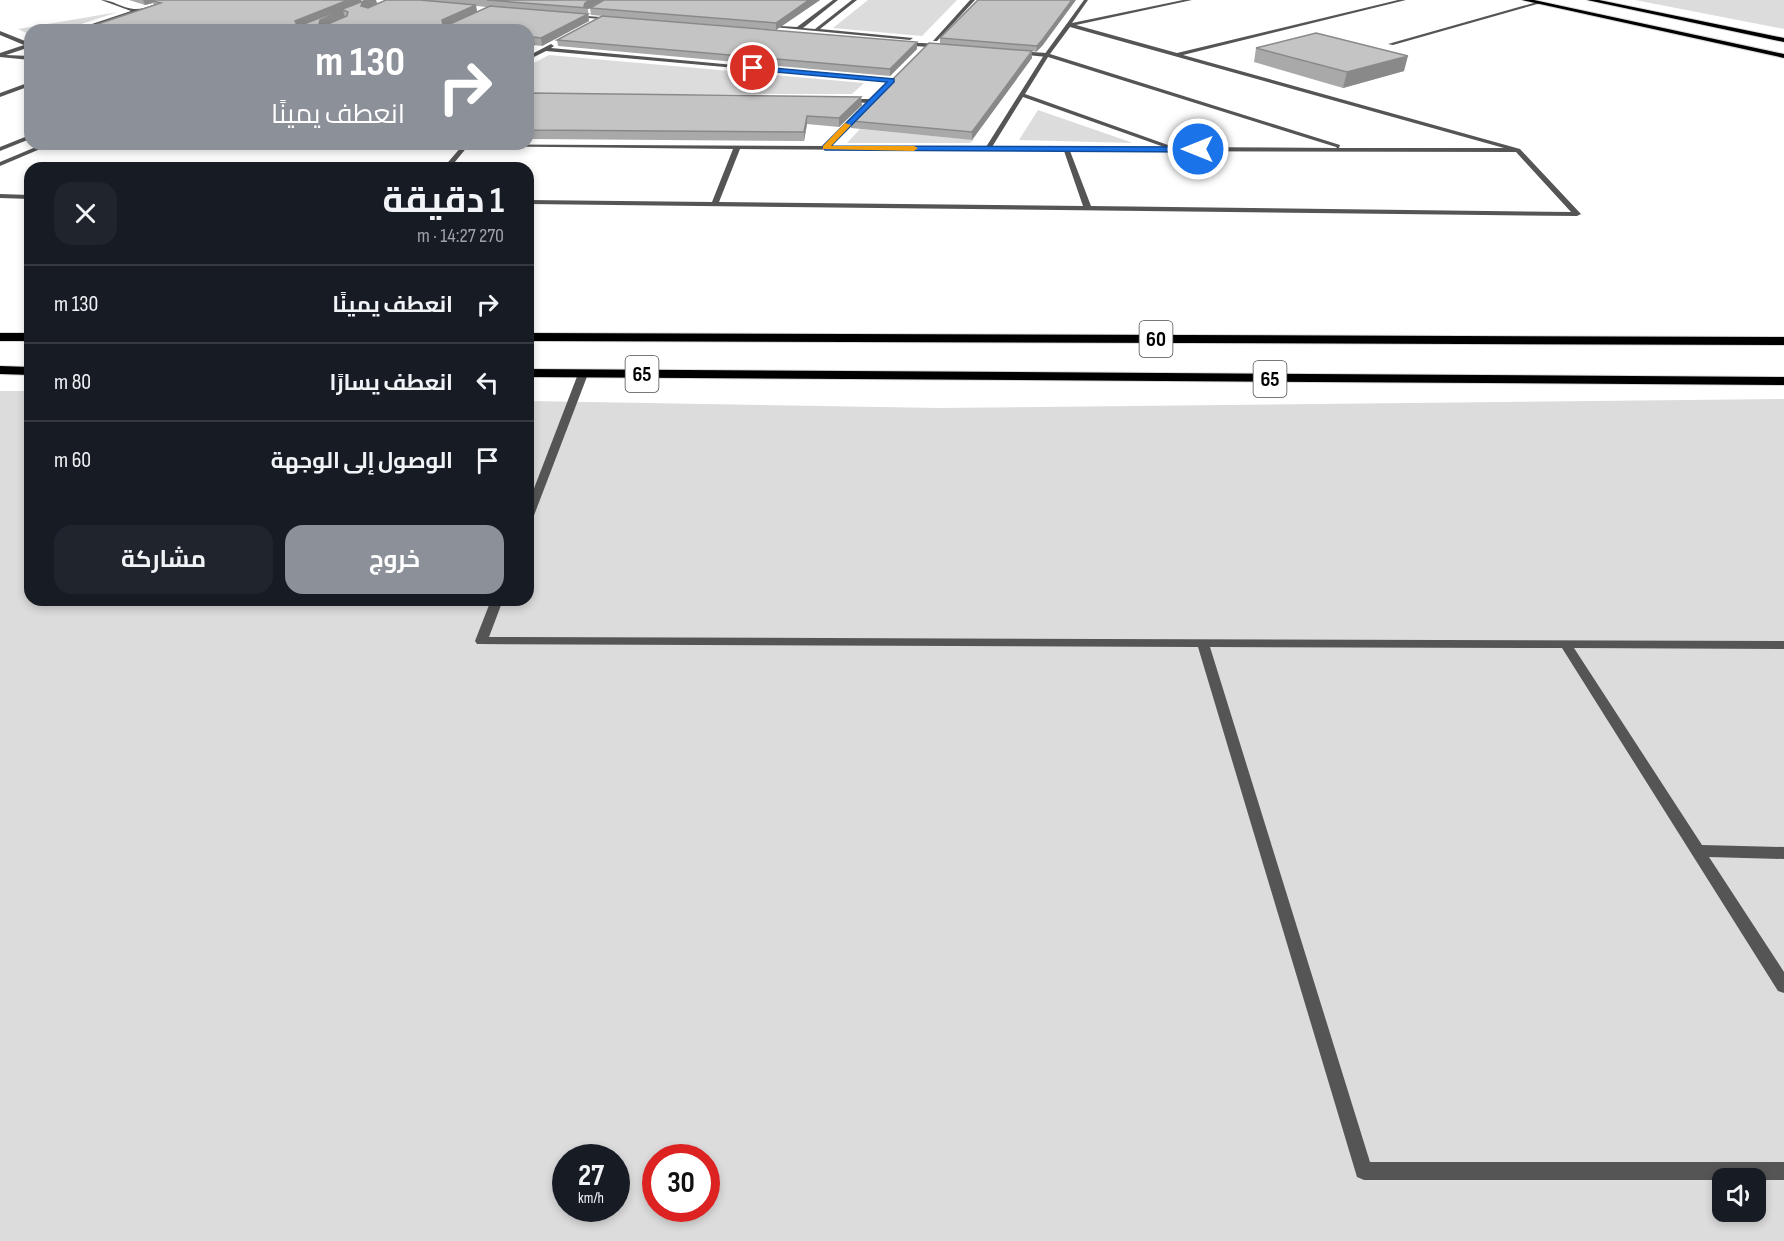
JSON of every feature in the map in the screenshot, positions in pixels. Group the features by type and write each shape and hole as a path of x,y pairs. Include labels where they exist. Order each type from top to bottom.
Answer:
{"highway":[{"path":"1525,0 1784,56"},
{"path":"1552,0 1784,47"},
{"path":"1590,0 1784,40"},
{"path":"1616,0 1784,33"},
{"path":"0,337 24,337"},
{"name":"60","path":"534,337 1784,341"},
{"path":"0,370 24,370"},
{"name":"65","path":"534,373 1784,381"}],"street":[{"path":"103,0 135,11"},
{"path":"95,24 170,0"},
{"path":"798,29 835,0"},
{"path":"816,30 855,0"},
{"path":"934,40 973,0"},
{"path":"988,149 1049,52 1086,0"},
{"path":"1070,25 1190,0"},
{"path":"1174,55 1404,0"},
{"path":"364,3 375,1 402,3"},
{"path":"373,10 392,2"},
{"path":"1391,44 1539,3"},
{"path":"566,10 623,15"},
{"path":"570,16 617,20"},
{"path":"593,24 602,18"},
{"path":"534,202 1577,214 1518,150 1070,25"},
{"path":"946,40 816,30 762,29 949,47"},
{"path":"2,35 24,43"},
{"path":"534,55 554,44"},
{"path":"920,52 927,45"},
{"path":"0,55 24,47"},
{"path":"544,49 892,80"},
{"path":"1015,49 1049,52 1351,150"},
{"path":"0,55 24,57"},
{"path":"885,87 899,73"},
{"path":"0,95 24,86"},
{"path":"825,148 878,94"},
{"path":"1022,95 1176,149"},
{"path":"836,101 871,101"},
{"path":"0,149 24,140"},
{"path":"534,145 988,149 1518,150"},
{"path":"714,205 737,147"},
{"path":"1066,149 1088,209"},
{"path":"0,164 34,150"},
{"path":"452,162 462,150"},
{"path":"0,196 24,197"},
{"path":"534,502 583,374"},
{"path":"494,606 481,642 1784,645"},
{"path":"1203,644 1364,1172 1784,1171"},
{"path":"1565,644 1784,986"},
{"path":"1699,851 1784,853"}],"shaded area":[{"path":"868,0 957,0 922,36 833,28"},
{"path":"1635,0 1784,0 1784,29"},
{"path":"118,12 81,24 47,24"},
{"path":"549,55 864,83 852,94 534,94 534,63"},
{"path":"1038,110 1133,143 1019,140"},
{"path":"860,129 974,140 970,143 847,143"},
{"path":"0,391 24,391 24,606 534,606 534,401 939,408 1784,399 1784,1241 0,1241"}],"building":[{"path":"348,0 295,21 296,24 98,24 161,3 152,1"},
{"path":"366,0 368,0 361,6 368,8 386,0 420,0 476,5 442,20 443,24 328,24 347,16 348,12 343,10 320,20 319,24 304,24"},
{"path":"487,0 590,0 584,6 588,8"},
{"path":"604,0 809,0 776,23 590,8"},
{"path":"978,0 1072,0 1037,46 940,38"},
{"path":"490,6 588,14 541,38 534,37 534,24 450,24"},
{"path":"602,16 917,42 890,69 557,40"},
{"path":"1316,33 1408,56 1347,72 1256,48"},
{"path":"929,43 1032,51 972,132 851,121"},
{"path":"534,93 861,97 839,118 807,116 804,132 534,130"}],"slow traffic":[{"path":"848,125 825,148 914,148"}],"route":[{"path":"753,68 892,80 825,148 1198,149"}]}
